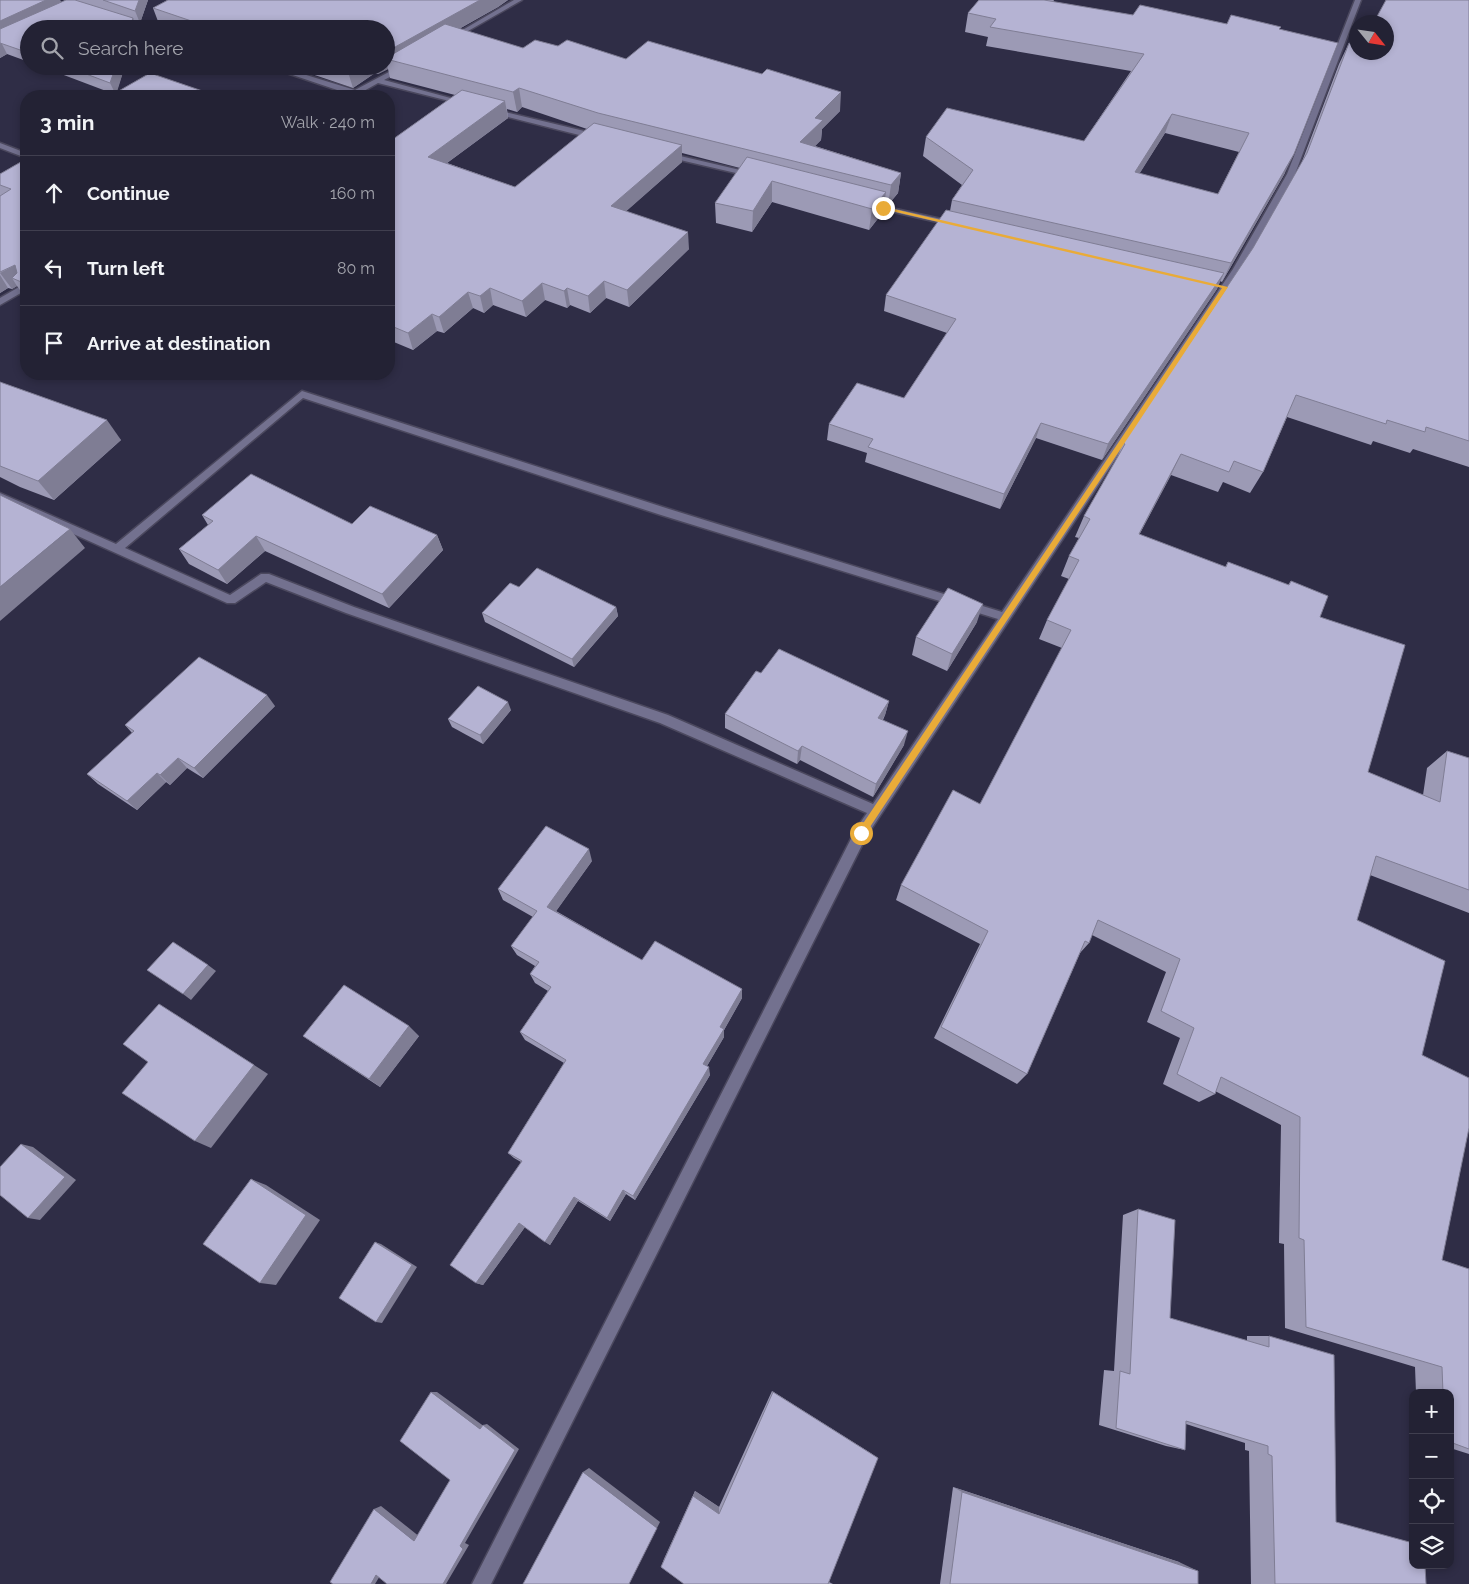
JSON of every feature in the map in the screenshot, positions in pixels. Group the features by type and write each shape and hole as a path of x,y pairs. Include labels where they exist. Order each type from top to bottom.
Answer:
{"street":[{"path":"446,42 519,0"},
{"path":"481,1584 861,833 1005,617 1291,174 1358,0"},
{"path":"112,17 121,20"},
{"path":"395,71 414,60"},
{"path":"295,75 339,90"},
{"path":"362,90 388,75"},
{"path":"378,81 474,105"},
{"path":"483,108 608,139"},
{"path":"0,145 20,153"},
{"path":"655,151 760,177"},
{"path":"854,201 968,228"},
{"path":"0,302 20,290"},
{"path":"117,549 302,394 665,512 1005,617"},
{"path":"0,497 231,600 265,577 350,610 664,719 876,811"}],"building":[{"path":"0,0 46,0 0,21"},
{"path":"66,0 75,0 133,18 132,20 20,20"},
{"path":"103,0 139,0 135,11"},
{"path":"168,0 480,0 395,47 395,20 188,20 153,8"},
{"path":"979,0 1044,0 1133,15 1140,5 1227,24 1231,15 1338,43 1294,154 1231,263 952,200 973,170 926,137 947,108 1084,141 1144,54 990,27 996,19 968,13","holes":["1172,114 1249,133 1218,194 1135,172"]},
{"path":"1386,0 1469,0 1469,441 1426,427 1425,432 1387,420 1386,424 1296,395 1263,472 1234,461 1229,472 1181,454 1139,534 1226,567 1228,562 1289,585 1291,581 1328,596 1320,617 1405,645 1368,772 1440,802 1447,751 1469,758 1469,890 1376,856 1357,920 1445,961 1422,1055 1469,1078 1469,1128 1442,1260 1469,1269 1469,1449 1454,1443 1454,1389 1443,1389 1442,1367 1306,1327 1304,1240 1299,1238 1300,1117 1221,1077 1215,1094 1177,1074 1194,1028 1161,1011 1180,959 1098,920 1089,943 1085,941 1027,1074 941,1027 988,931 901,885 953,790 980,804 1071,630 1047,620 1079,560 1069,556 1090,519 1084,516 1125,444 1123,443 1253,248 1307,153 1349,43 1349,60 1394,60 1394,15 1378,15"},
{"path":"20,20 20,50 0,43 0,29"},
{"path":"445,24 523,48 535,40 558,46 567,40 626,59 648,41 762,74 767,69 841,92 815,118 823,120 800,142 901,173 891,185 598,113 519,88 513,92 395,61 395,53"},
{"path":"89,75 113,75 110,83"},
{"path":"147,75 156,75 200,90 120,90"},
{"path":"462,90 505,101 428,157 515,187 594,123 682,145 611,206 688,232 627,290 604,281 588,296 567,288 564,291 542,283 522,301 490,288 480,296 468,292 439,317 432,314 408,333 395,328 395,138"},
{"path":"747,157 886,192 872,209 772,181 753,211 715,203"},
{"path":"20,162 20,281 12,278 17,273 15,265 0,272 0,196 11,189 0,185 0,174"},
{"path":"946,210 1224,273 1108,444 1041,423 1004,494 868,447 873,439 829,424 857,383 904,398 956,319 886,295"},
{"path":"0,382 107,420 38,481 0,466"},
{"path":"251,474 352,524 370,506 437,535 382,594 256,536 218,570 179,549 213,521 202,515"},
{"path":"0,495 70,529 0,587"},
{"path":"537,568 616,607 572,659 482,613 510,583 519,587"},
{"path":"948,588 983,604 952,654 916,637"},
{"path":"779,649 889,701 878,718 908,731 876,784 802,746 798,751 725,714 756,671 761,673"},
{"path":"199,657 267,695 194,768 178,758 160,775 157,773 127,801 87,774 134,731 125,725"},
{"path":"478,686 508,702 480,735 448,719"},
{"path":"546,826 589,849 547,907 642,960 655,941 742,989 720,1027 724,1029 703,1064 709,1067 633,1196 623,1190 607,1218 574,1197 545,1242 519,1223 476,1283 450,1265 522,1161 508,1153 566,1060 520,1032 551,987 530,974 539,962 511,946 537,911 498,889"},
{"path":"173,942 208,965 183,994 147,970"},
{"path":"344,985 409,1026 369,1079 303,1036"},
{"path":"159,1004 254,1065 195,1141 122,1093 148,1062 123,1044"},
{"path":"21,1144 65,1177 28,1218 0,1195 0,1167"},
{"path":"251,1179 306,1215 260,1283 203,1244"},
{"path":"1138,1209 1175,1220 1170,1318 1269,1347 1269,1336 1334,1355 1336,1522 1409,1542 1409,1569 1425,1569 1426,1584 1275,1584 1272,1456 1268,1454 1268,1446 1186,1421 1185,1450 1116,1428 1120,1371 1130,1374"},
{"path":"375,1242 412,1265 376,1322 339,1298"},
{"path":"431,1392 480,1429 483,1425 515,1450 460,1546 463,1549 443,1584 387,1584 376,1575 371,1584 333,1584 330,1582 374,1509 414,1541 450,1480 400,1441"},
{"path":"773,1392 878,1458 828,1584 684,1584 661,1567 693,1496 719,1514"},
{"path":"583,1472 657,1528 629,1584 523,1584"},
{"path":"962,1492 1198,1571 1198,1584 950,1584"}],"route":[{"path":"861,833 1225,287 883,208"}]}
